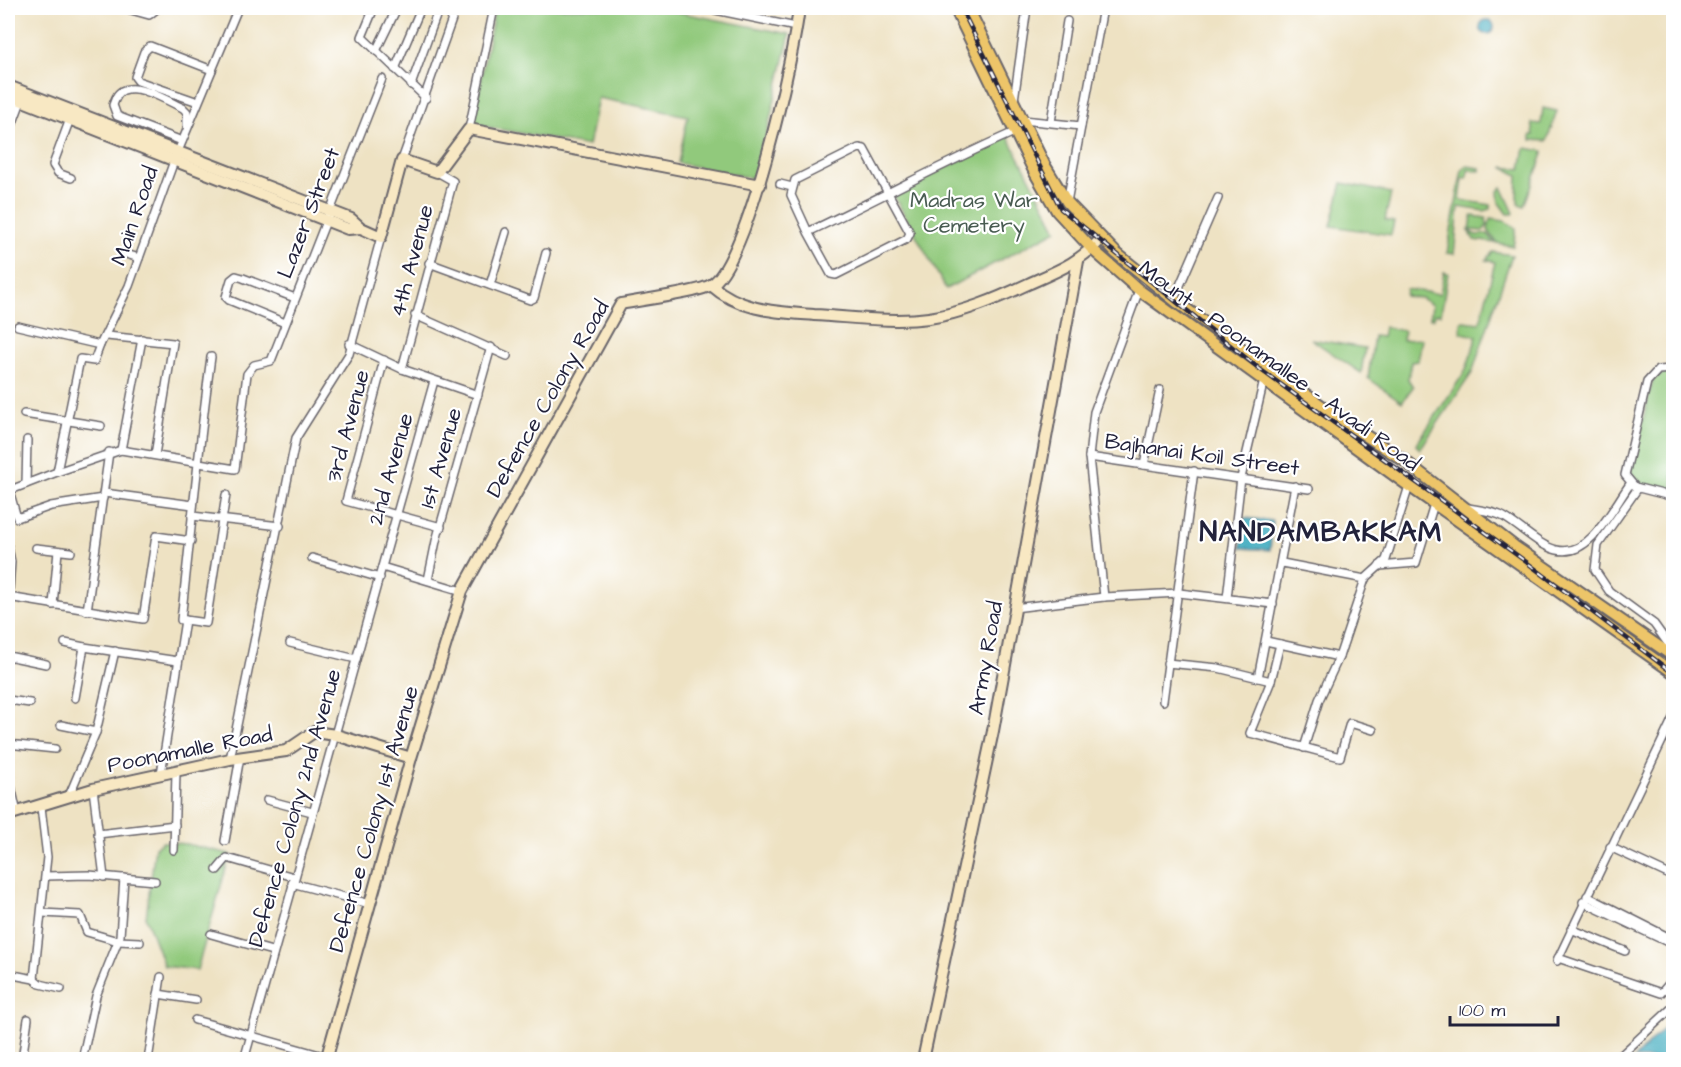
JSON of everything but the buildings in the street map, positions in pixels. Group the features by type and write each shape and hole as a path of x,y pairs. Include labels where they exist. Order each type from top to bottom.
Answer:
{"main road":[{"name":"Mount - Poonamallee - Avadi Road","path":"955,8 1015,131 1058,210 1092,249 1139,290 1434,504 1674,673"},
{"name":"Mount - Poonamallee - Avadi Road","path":"968,8 1024,123 1067,202 1101,239 1193,313 1343,421 1405,461 1511,543 1674,655"},
{"path":"1185,323 1193,313"},
{"path":"1503,552 1511,543"}],"street":[{"path":"124,8 149,15 158,8"},
{"name":"Main Road","path":"68,422 80,359 94,361 100,345 107,336 139,258 175,156 238,8"},
{"path":"374,8 362,37 426,99"},
{"path":"376,51 397,8"},
{"path":"395,69 421,8"},
{"path":"411,85 439,8"},
{"path":"225,841 235,758 296,438 349,354 402,160 426,99 456,8"},
{"path":"402,160 437,172 469,129 494,8"},
{"path":"706,8 796,27"},
{"path":"800,8 760,185 727,262 711,285 728,299 759,309 909,320 950,314 974,307 1078,261 1101,239"},
{"path":"1014,100 1028,8"},
{"path":"1067,202 1103,8"},
{"path":"1051,122 1067,21"},
{"path":"198,102 138,81 135,77 144,52 150,46 212,70"},
{"name":"Lazer Street","path":"196,461 235,469 248,374 254,365 271,361 382,79"},
{"path":"8,86 70,119 175,156"},
{"path":"182,141 117,116 113,105 118,94 124,90 135,89 183,108 187,112 187,128"},
{"path":"8,95 23,96 328,216 348,229 361,228 381,237"},
{"path":"8,136 23,96"},
{"path":"70,119 53,165 58,172 71,178"},
{"path":"808,232 1015,131 1024,123 1051,122 1081,126"},
{"path":"469,129 760,185"},
{"path":"859,148 864,149 890,193 909,233 907,239 836,275 831,274 791,195 795,180 859,148"},
{"name":"4th Avenue","path":"402,369 453,181 437,172"},
{"path":"780,184 792,187"},
{"path":"1174,299 1218,198"},
{"path":"490,285 506,232"},
{"path":"429,263 530,300 534,298 546,253"},
{"path":"126,254 139,258"},
{"name":"Army Road","path":"923,1059 963,878 1078,261"},
{"path":"285,323 229,300 226,297 231,280 236,276 295,298"},
{"name":"Defence Colony Road","path":"462,591 621,304 711,285"},
{"path":"1104,597 1089,457 1094,412 1139,290"},
{"path":"415,315 507,356"},
{"path":"18,326 100,345"},
{"path":"107,336 173,343 155,455"},
{"path":"121,450 142,339"},
{"path":"350,344 402,369 478,395"},
{"name":"1st Avenue","path":"428,580 491,347"},
{"path":"211,357 196,461 191,541 181,620 206,623 226,495"},
{"name":"3rd Avenue","path":"384,360 346,501 396,514"},
{"path":"1674,369 1658,370 1647,382 1626,470 1630,484 1674,497"},
{"path":"1227,598 1241,478 1264,380"},
{"name":"2nd Avenue","path":"382,567 434,381"},
{"path":"1144,465 1160,390"},
{"path":"24,414 101,426"},
{"path":"57,472 68,422"},
{"path":"26,484 27,440"},
{"path":"193,506 103,496 51,506 17,518 8,491 110,452 121,450 196,461"},
{"path":"87,611 110,452"},
{"name":"Bajhanai Koil Street","path":"1089,457 1309,489"},
{"path":"1163,700 1194,471"},
{"path":"1462,507 1502,516 1548,547 1562,551 1571,550 1591,538 1630,484"},
{"path":"1258,678 1282,563 1294,486"},
{"path":"1304,748 1319,700 1339,657 1365,579 1386,560 1409,486"},
{"path":"1638,488 1598,545 1594,558 1595,570 1609,591 1654,624 1674,655"},
{"path":"1380,566 1416,563 1434,504"},
{"path":"396,514 441,527"},
{"path":"192,516 280,526"},
{"path":"8,547 11,562 8,599 143,619 156,536 191,541"},
{"path":"36,549 71,552"},
{"path":"53,605 58,551"},
{"path":"312,558 380,578"},
{"path":"1282,563 1365,579"},
{"path":"382,567 462,591"},
{"name":"Defence Colony 2nd Avenue","path":"244,1059 272,951 336,735 382,567"},
{"name":"Defence Colony 1st Avenue","path":"327,1058 411,758 462,591"},
{"path":"1014,608 1104,597 1179,593 1273,604"},
{"path":"161,774 185,620"},
{"path":"1266,641 1339,657"},
{"path":"65,643 178,660"},
{"path":"290,643 356,659"},
{"path":"1280,644 1271,681 1250,733 1340,757 1350,723 1373,730"},
{"path":"75,698 84,647"},
{"path":"69,796 96,732 115,651"},
{"path":"8,656 46,664"},
{"path":"1167,663 1218,668 1271,681"},
{"path":"8,700 30,703"},
{"path":"1674,716 1558,959 1661,993 1674,978"},
{"path":"61,725 96,732"},
{"name":"Poonamalle Road","path":"12,814 41,807 93,789 235,758 286,750 314,732 336,735 411,758"},
{"path":"8,744 55,749"},
{"path":"8,772 12,814"},
{"path":"174,850 176,772"},
{"path":"93,789 104,877"},
{"path":"267,800 312,812"},
{"path":"34,980 47,857 41,807"},
{"path":"98,834 176,825"},
{"path":"1610,847 1674,877"},
{"path":"217,870 224,860 230,859 370,904"},
{"path":"46,876 155,881"},
{"path":"82,1059 96,996 118,940 124,878"},
{"path":"1585,899 1674,940"},
{"path":"1585,899 1674,945"},
{"path":"42,913 80,915 87,932 118,940 140,942"},
{"path":"1571,928 1625,951"},
{"path":"211,934 272,951"},
{"path":"8,974 61,989"},
{"path":"148,1059 161,977"},
{"path":"158,994 196,1000"},
{"path":"1616,1059 1674,1006"},
{"path":"22,1059 28,1019"},
{"path":"195,1020 327,1058"}],"green space":[{"path":"495,8 657,8 790,34 756,179 678,163 688,116 598,98 588,146 472,124"},
{"path":"1543,108 1557,111 1547,141 1531,140 1531,135 1534,135 1532,123 1541,124"},
{"name":"Madras War Cemetery","path":"1008,136 1057,230 946,289 893,194"},
{"path":"1525,148 1544,151 1524,206 1519,204 1517,197 1518,175 1503,167 1521,169"},
{"path":"1467,166 1480,168 1480,171 1468,170 1467,178 1463,178 1460,200 1491,205 1491,209 1484,211 1459,207 1454,254 1447,253 1462,170"},
{"path":"1342,183 1391,193 1385,220 1394,222 1391,235 1331,226"},
{"path":"1502,187 1513,214 1507,214 1499,203 1498,191"},
{"path":"1472,216 1486,218 1487,226 1483,231 1470,230"},
{"path":"1490,219 1505,221 1516,229 1513,246 1497,243 1488,230"},
{"path":"1469,231 1476,235 1488,234 1495,243 1474,240"},
{"path":"1493,252 1512,255 1472,373 1420,449 1416,445 1466,370 1477,336 1461,333 1461,323 1463,321 1480,323 1495,262 1486,260"},
{"path":"1444,272 1448,273 1441,314 1435,313 1434,318 1430,318 1432,305 1421,298 1405,296 1406,289 1440,294"},
{"path":"1384,327 1404,331 1403,340 1422,339 1418,361 1411,362 1408,379 1413,387 1402,402 1368,378 1374,336 1382,337"},
{"path":"1311,339 1365,348 1361,373"},
{"path":"1665,372 1673,373 1673,493 1640,484 1630,472 1653,379"},
{"path":"163,842 186,844 230,854 197,970 164,966 146,918 155,847"}],"water":[{"path":"1487,20 1492,22 1494,27 1492,32 1487,34 1482,32 1480,27 1482,22"},
{"path":"1244,518 1273,521 1270,550 1241,548"},
{"path":"1673,1018 1673,1059 1634,1059"}],"railway":[{"path":"961,8 1061,209 1261,370 1525,561 1674,674"}],"district":[{"name":"NANDAMBAKKAM","path":"1321,532"}]}
